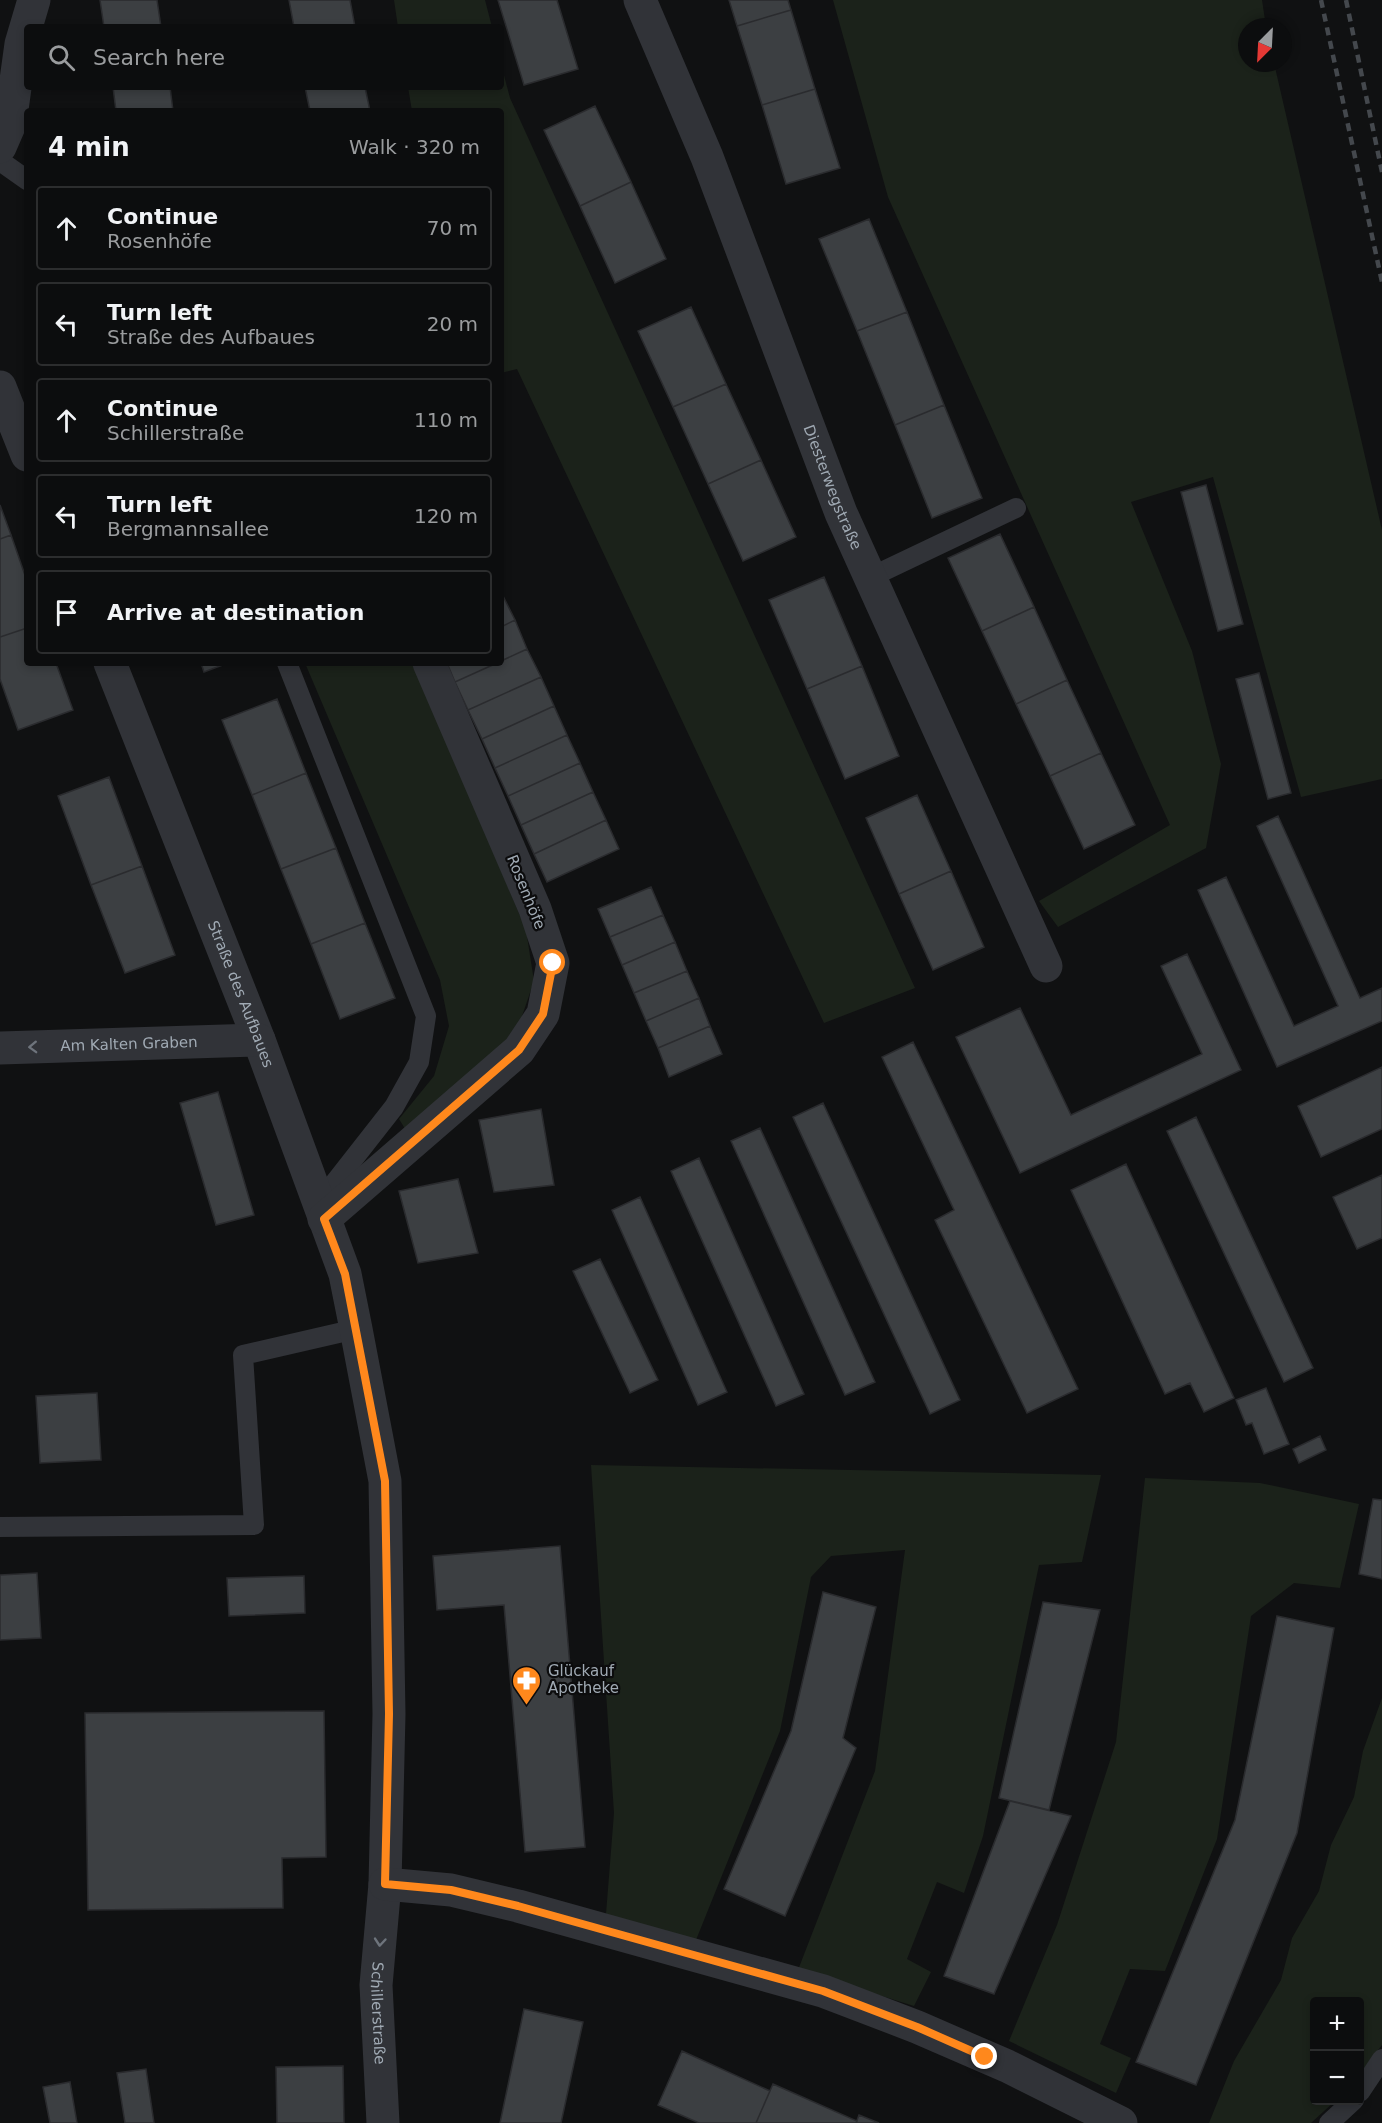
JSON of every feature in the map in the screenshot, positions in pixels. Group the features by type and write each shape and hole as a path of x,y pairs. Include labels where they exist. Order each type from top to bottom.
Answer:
{"street":[{"path":"27,24 34,0"},
{"name":"Diesterwegstraße","path":"640,0 707,157 841,513 1046,966"},
{"path":"0,147 10,124 24,34"},
{"path":"0,387 24,447"},
{"name":"Straße des Aufbaues","path":"111,666 259,1040 345,1274 356,1329"},
{"name":"Rosenhöfe","path":"321,1212 519,1050 543,1014 553,963 535,909 430,666"},
{"name":"Am Kalten Graben","path":"0,1048 259,1040"},
{"name":"Schillerstraße","path":"356,1329 385,1481 389,1714 385,1884 376,1985 383,2123"},
{"path":"385,1884 451,1890 594,1926 823,1991 917,2027 1007,2066 1120,2123"}],"lane":[{"path":"0,161 24,178"},
{"path":"871,577 1016,508"},
{"path":"288,666 426,1016 419,1062 394,1107 321,1212"},
{"path":"0,1527 254,1526 243,1355 356,1329"},
{"path":"1364,2085 1382,2059"},
{"path":"1329,2123 1349,2105"}],"shaded area":[{"path":"394,0 485,0 491,24 398,24"},
{"path":"833,0 1262,0 1265,18 1238,18 1238,72 1276,72 1382,530 1382,779 1301,797 1213,477 1131,502 1192,651 1221,764 1206,848 1058,927 1039,901 1170,825 888,197"},
{"path":"504,75 510,98 915,988 824,1023 517,369 504,372 504,108 412,108 408,90 504,90"},
{"path":"306,666 415,666 526,930 534,981 520,1022 496,1056 407,1132 399,1119 434,1076 449,1026 440,980"},
{"path":"591,1465 1101,1475 1082,1562 1039,1565 983,1836 964,1893 937,1882 907,1959 931,1972 914,2006 798,1970 875,1771 905,1550 831,1556 811,1577 780,1731 696,1940 606,1914 614,1813"},
{"path":"1145,1478 1260,1483 1359,1504 1340,1588 1294,1583 1251,1616 1217,1839 1165,1971 1130,1969 1100,2044 1131,2058 1116,2093 1009,2041 1057,1925 1116,1742"},
{"path":"1382,1698 1382,2045 1364,2069 1364,1997 1310,1997 1310,2105 1331,2105 1311,2123 1209,2123 1234,2061 1281,1980 1292,1938 1319,1891 1331,1845 1354,1797 1363,1751"}],"building":[{"path":"100,0 157,0 161,24 104,24"},
{"path":"289,0 350,0 354,24 293,24"},
{"path":"498,0 557,0 578,69 524,85"},
{"path":"729,0 788,0 791,10 737,26"},
{"path":"791,10 815,89 762,105 737,26"},
{"path":"815,89 840,168 786,184 762,105"},
{"path":"113,90 170,90 173,108 116,108"},
{"path":"306,90 366,90 369,108 309,108"},
{"path":"595,106 631,182 580,206 544,130"},
{"path":"631,182 666,259 615,283 580,206"},
{"path":"869,219 907,312 857,331 819,239"},
{"path":"691,307 726,384 673,407 638,331"},
{"path":"907,312 944,405 895,425 857,331"},
{"path":"726,384 761,460 708,484 673,407"},
{"path":"944,405 982,498 932,518 895,425"},
{"path":"761,460 796,537 743,561 708,484"},
{"path":"1206,485 1243,624 1218,631 1181,492"},
{"path":"0,505 11,535 0,539"},
{"path":"1000,534 1034,607 982,631 948,558"},
{"path":"11,535 24,572 24,629 0,637 0,539"},
{"path":"824,577 862,666 807,689 769,600"},
{"path":"504,598 515,620 504,626"},
{"path":"1034,607 1067,680 1016,704 982,631"},
{"path":"515,620 527,649 504,660 504,626"},
{"path":"24,629 24,666 57,666 73,710 18,730 0,679 0,637"},
{"path":"527,649 541,677 468,710 455,682 490,666 504,666 504,660"},
{"path":"202,666 220,666 204,672"},
{"path":"448,666 490,666 455,682"},
{"path":"862,666 899,756 845,779 807,689"},
{"path":"1259,673 1291,793 1268,799 1236,679"},
{"path":"541,677 554,706 482,739 468,710"},
{"path":"1067,680 1101,753 1050,776 1016,704"},
{"path":"277,699 306,773 252,795 222,720"},
{"path":"554,706 567,735 495,768 482,739"},
{"path":"567,735 580,763 508,796 495,768"},
{"path":"1101,753 1135,825 1084,849 1050,776"},
{"path":"580,763 593,792 521,825 508,796"},
{"path":"306,773 336,848 281,869 252,795"},
{"path":"109,777 142,866 91,885 58,796"},
{"path":"593,792 606,820 534,854 521,825"},
{"path":"917,795 951,871 899,894 866,818"},
{"path":"1278,816 1360,998 1382,988 1382,1021 1277,1067 1198,890 1226,877 1294,1026 1338,1006 1257,826"},
{"path":"606,820 619,849 547,882 534,854"},
{"path":"336,848 365,923 311,944 281,869"},
{"path":"142,866 175,955 125,973 91,885"},
{"path":"951,871 984,947 933,970 899,894"},
{"path":"651,887 663,915 610,937 598,909"},
{"path":"663,915 675,942 622,965 610,937"},
{"path":"365,923 395,998 340,1019 311,944"},
{"path":"675,942 687,971 634,993 622,965"},
{"path":"1187,954 1241,1070 1020,1173 956,1037 1020,1008 1071,1115 1202,1054 1161,966"},
{"path":"687,971 699,998 646,1021 634,993"},
{"path":"699,998 710,1026 658,1048 646,1021"},
{"path":"710,1026 722,1054 669,1077 658,1048"},
{"path":"913,1042 1078,1389 1027,1413 935,1220 954,1210 882,1057"},
{"path":"1382,1067 1382,1129 1321,1157 1298,1106"},
{"path":"218,1092 254,1215 216,1225 180,1103"},
{"path":"823,1103 960,1400 930,1414 793,1117"},
{"path":"541,1109 554,1185 494,1192 479,1120"},
{"path":"1196,1117 1313,1368 1284,1382 1167,1131"},
{"path":"760,1128 875,1382 845,1395 731,1141"},
{"path":"699,1158 804,1394 776,1406 671,1171"},
{"path":"1126,1164 1234,1398 1204,1412 1190,1383 1165,1394 1071,1190"},
{"path":"1382,1175 1382,1238 1357,1249 1333,1197"},
{"path":"458,1179 478,1253 418,1263 399,1191"},
{"path":"640,1197 727,1392 698,1405 612,1210"},
{"path":"600,1259 658,1380 630,1393 573,1271"},
{"path":"1266,1388 1289,1444 1264,1454 1252,1423 1246,1425 1236,1400"},
{"path":"97,1393 101,1460 40,1463 36,1396"},
{"path":"1320,1436 1326,1450 1299,1463 1293,1449"},
{"path":"1373,1499 1382,1500 1382,1579 1359,1574"},
{"path":"560,1546 585,1847 525,1852 504,1605 437,1610 433,1556"},
{"path":"37,1573 41,1638 0,1640 0,1575"},
{"path":"304,1576 305,1613 229,1616 227,1578"},
{"path":"823,1592 876,1607 843,1738 856,1748 785,1916 724,1889 791,1731"},
{"path":"1043,1602 1100,1610 1049,1810 999,1798"},
{"path":"1277,1616 1334,1628 1297,1833 1196,2085 1136,2062 1235,1820"},
{"path":"324,1711 326,1857 282,1858 283,1908 88,1910 85,1713"},
{"path":"1010,1801 1071,1816 994,1994 944,1976"},
{"path":"524,2009 583,2022 561,2123 500,2123"},
{"path":"682,2051 770,2091 756,2123 699,2123 658,2105"},
{"path":"343,2066 344,2123 277,2123 276,2067"},
{"path":"146,2069 154,2123 125,2123 117,2073"},
{"path":"70,2082 77,2123 50,2123 43,2087"},
{"path":"773,2084 857,2121 856,2123 756,2123"},
{"path":"859,2115 879,2123 856,2123"}],"railway":[{"path":"1321,0 1382,282"},
{"path":"1346,0 1382,172"}],"place":[{"name":"Glückauf Apotheke","path":"527,1706"}],"route":[{"path":"553,963 543,1014 519,1050 324,1219 345,1274 385,1481 389,1714 385,1884 451,1890 518,1906 823,1991 917,2027 985,2057"}]}
